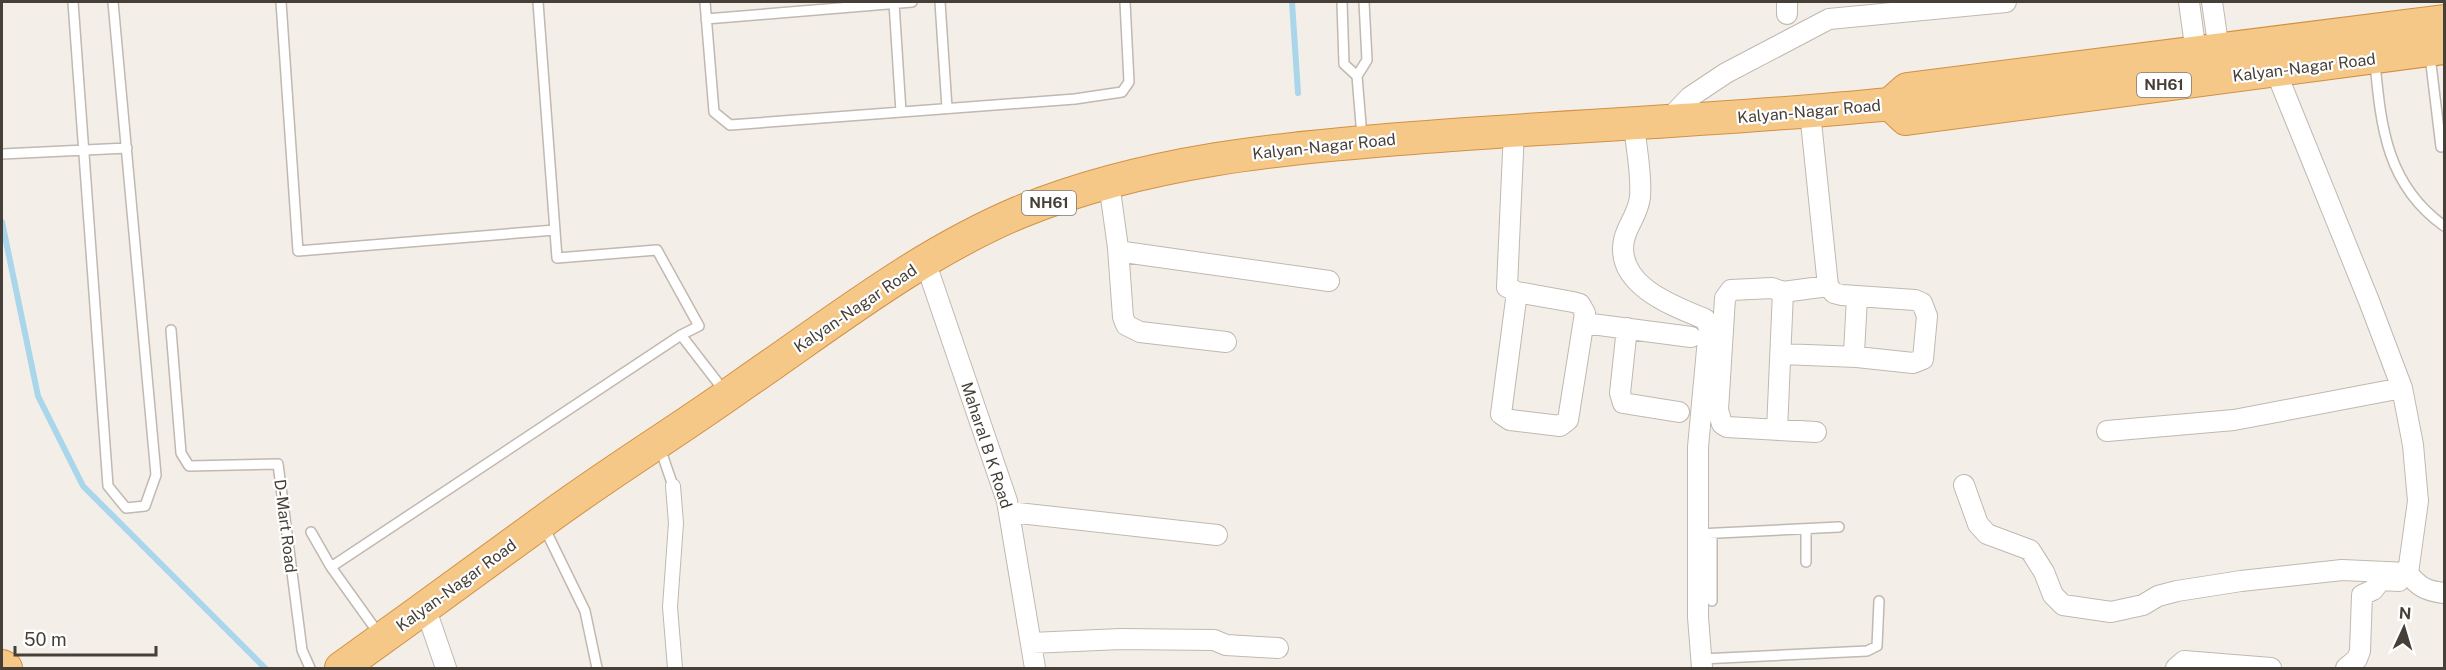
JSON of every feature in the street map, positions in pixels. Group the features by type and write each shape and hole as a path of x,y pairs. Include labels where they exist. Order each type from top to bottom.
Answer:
{"highway":[{"name":"Kalyan-Nagar Road","path":"341,669 542,523 834,319 925,261 1020,212 1109,183 1213,157 1362,142 1514,130 1665,123 1890,104 1906,118 2271,57 2374,57 2433,36"},
{"path":"1890,104 1907,89 2208,51 2271,57 2433,36"},
{"path":"2,666 6,669"}],"street":[{"path":"1665,123 1690,97 1726,73 1829,19 2006,2"},
{"path":"2189,2 2208,51"},
{"path":"2208,51 2212,2"},
{"path":"2271,57 2370,301 2402,388 2413,445 2418,501 2411,577"},
{"path":"1782,354 1918,362 1924,353 1927,310 1922,303 1915,300 1857,297 1834,293 1828,286 1810,112"},
{"path":"1634,124 1641,178 1640,200 1636,218 1624,240 1626,264 1635,281 1674,306 1706,319 1709,328 1698,447 1705,534 1698,617 1701,664"},
{"path":"1514,130 1505,279 1507,286 1516,292 1580,304 1585,313 1565,424 1560,426 1504,418 1500,410 1516,292"},
{"path":"1109,183 1118,248 1123,317 1126,325 1140,332 1226,342"},
{"path":"1118,248 1124,252 1329,281"},
{"name":"Maharal B K Road","path":"925,261 1009,512 1035,669"},
{"path":"1816,432 1727,427 1719,419 1727,293 1731,290 1772,288 1783,292 1828,286"},
{"path":"1777,430 1783,292"},
{"path":"1857,297 1854,353 1857,357"},
{"path":"1584,322 1690,337"},
{"path":"1627,328 1620,393 1623,403 1679,412"},
{"path":"2107,431 2234,420 2402,388"},
{"path":"1964,485 1978,524 1987,534 2030,550 2054,595 2063,605 2111,612 2143,605 2158,596 2177,591 2241,581 2342,570 2411,577 2428,592 2445,593"},
{"path":"673,486 676,524 670,607 675,669"},
{"path":"1009,512 1217,535"},
{"path":"2346,669 2357,659 2360,651 2361,600 2364,592 2373,590 2381,580 2411,577"},
{"path":"425,607 446,669"},
{"path":"1031,643 1121,639 1214,640 1226,645 1278,648"},
{"path":"2176,669 2184,661 2271,669"}],"lane":[{"path":"73,2 108,486 126,508 145,506 156,475 113,2"},
{"path":"281,2 298,251 555,230"},
{"path":"331,567 699,326 657,250 557,258 538,2"},
{"path":"705,2 714,112 720,120 730,124 1075,99 1122,92 1129,82 1125,2"},
{"path":"706,19 912,2"},
{"path":"940,2 947,108"},
{"path":"1342,2 1344,64 1357,76"},
{"path":"1362,142 1357,76 1367,60 1364,2"},
{"path":"894,3 901,112"},
{"path":"2433,36 2441,147"},
{"path":"2374,57 2382,123 2390,158 2404,186 2430,216 2445,226"},
{"path":"2,153 127,148"},
{"name":"D-Mart Road","path":"171,330 181,453 189,466 278,464 302,650 310,669"},
{"path":"681,336 728,395"},
{"path":"659,443 673,486"},
{"path":"542,523 585,611 597,669"},
{"path":"1712,601 1705,534 1839,527"},
{"path":"1806,529 1806,562"},
{"path":"311,532 331,567 382,638"},
{"path":"1701,664 1867,651 1877,646 1879,601"}],"waterway":[{"path":"1292,2 1298,93"},
{"path":"2,222 38,396 83,486 265,668"}]}
